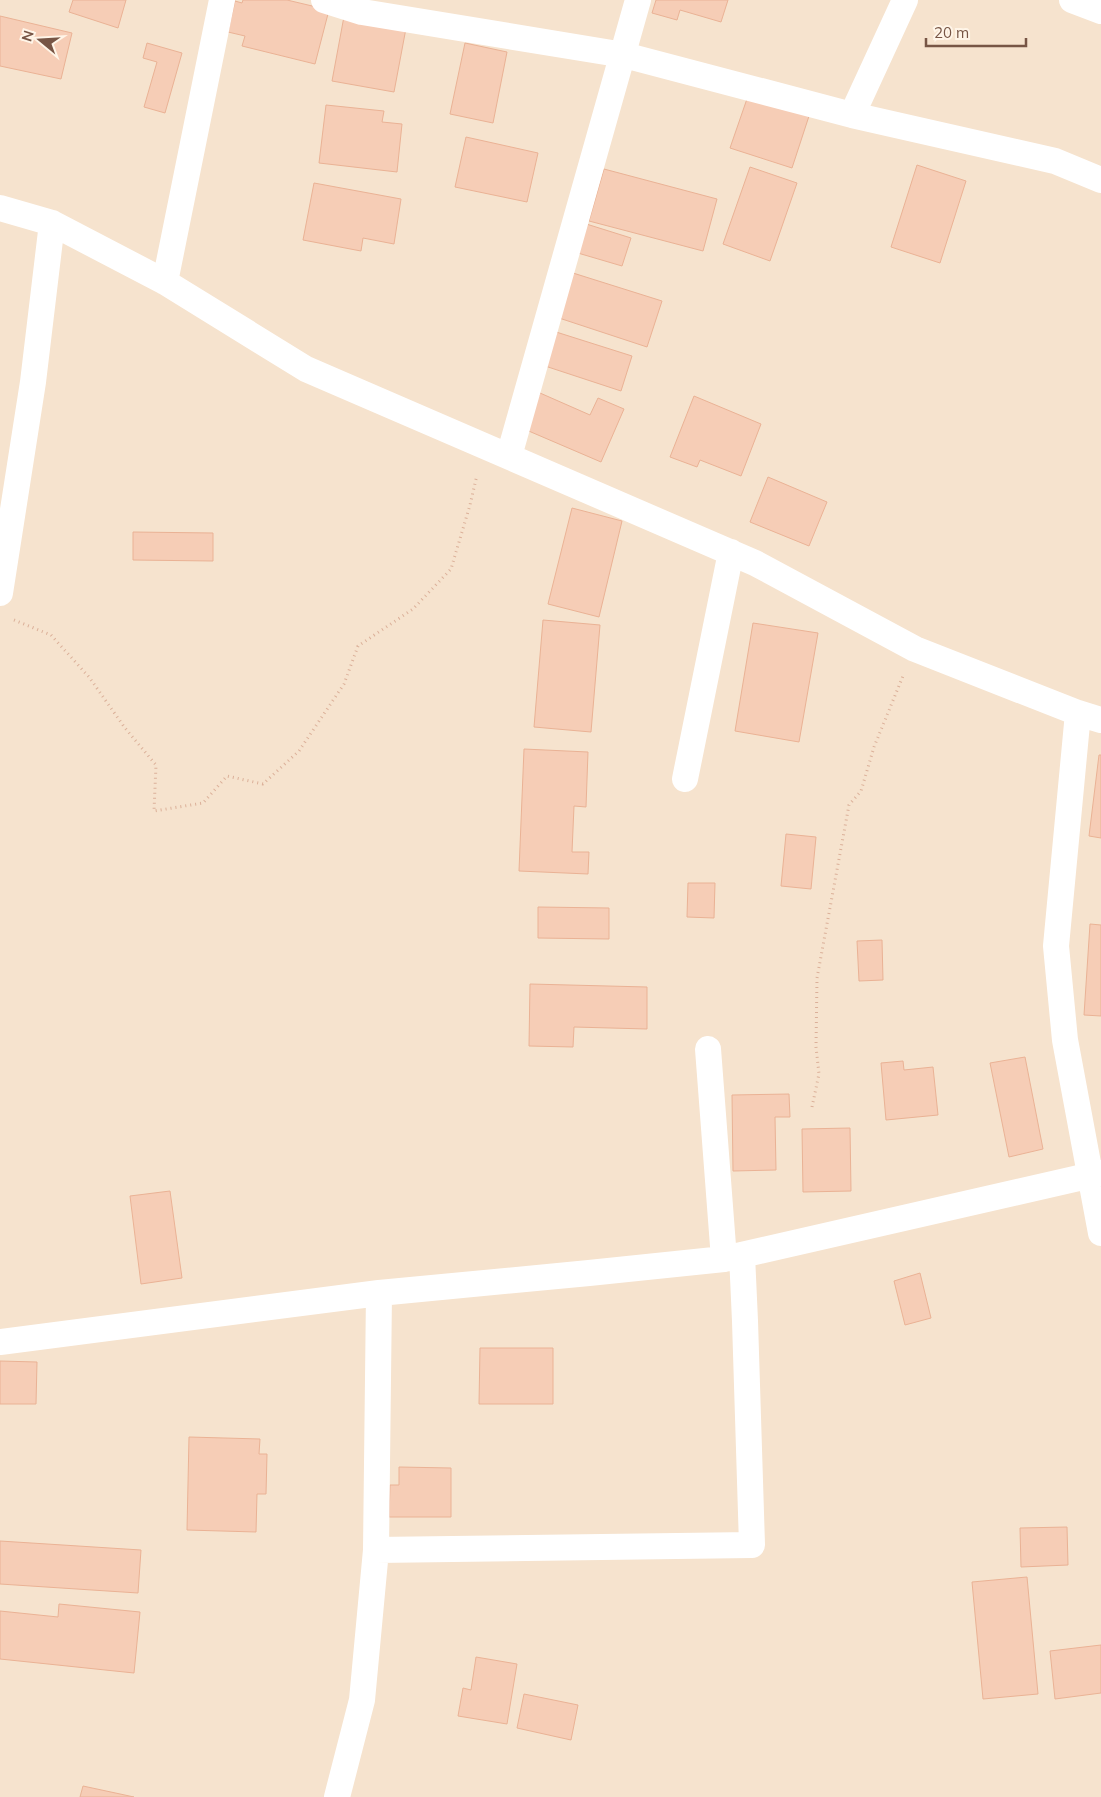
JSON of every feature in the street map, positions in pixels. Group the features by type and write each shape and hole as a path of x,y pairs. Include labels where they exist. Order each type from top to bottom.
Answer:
{"street":[{"path":"165,282 222,0"},
{"path":"324,0 362,12 624,55 852,115 1055,161 1101,180"},
{"path":"509,456 624,55 638,0"},
{"path":"852,115 904,0"},
{"path":"1072,0 1101,12"},
{"path":"0,208 52,223 165,282 306,369 731,552 916,648 1090,717 1056,946 1066,1040 1096,1174 1101,1233"},
{"path":"0,593 33,382 52,223"},
{"path":"685,779 731,552"},
{"path":"376,1550 752,1545 746,1321 733,1257 708,1049"},
{"path":"0,1342 379,1293 733,1257 1096,1174"},
{"path":"337,1797 362,1700 376,1550 379,1293"}],"path":[{"path":"8,618 50,635 89,677 125,728 156,765 154,811 202,803 227,776 263,784 299,751 344,684 358,646 413,609 451,569 478,470"},
{"path":"812,1106 819,1074 816,1047 817,978 849,805 861,791 874,747 890,705 916,648"}],"shaded area":[{"path":"0,0 1101,0 1101,1797 0,1797"}],"building":[{"path":"73,0 126,0 118,28 69,12"},
{"path":"243,0 287,0 329,10 315,64 242,46 245,36 228,32 235,1 242,3"},
{"path":"656,0 728,0 721,22 680,10 677,20 652,13"},
{"path":"345,11 407,23 394,92 332,81"},
{"path":"0,16 72,33 61,79 0,66"},
{"path":"147,43 182,53 165,113 144,107 157,62 143,58"},
{"path":"465,43 507,52 493,123 450,114"},
{"path":"749,93 810,113 792,168 730,148"},
{"path":"326,105 384,111 382,122 402,124 397,172 319,163"},
{"path":"466,137 538,153 527,202 455,187"},
{"path":"917,165 966,181 940,263 891,247"},
{"path":"750,167 797,183 770,261 723,244"},
{"path":"604,169 717,199 703,251 589,221"},
{"path":"314,183 401,199 394,244 363,238 361,251 303,240"},
{"path":"580,222 631,238 622,266 571,251"},
{"path":"573,273 662,301 647,347 559,318"},
{"path":"553,331 632,356 621,391 542,365"},
{"path":"540,393 590,415 598,398 624,409 601,462 524,429"},
{"path":"694,396 761,424 741,476 700,460 697,467 670,457"},
{"path":"768,477 827,502 809,546 750,522"},
{"path":"572,508 622,521 599,617 548,604"},
{"path":"133,532 213,533 213,561 133,560"},
{"path":"543,620 600,625 591,732 534,727"},
{"path":"753,623 818,633 799,742 735,731"},
{"path":"524,749 588,752 586,807 574,806 572,852 589,852 588,874 519,871"},
{"path":"1099,755 1101,755 1101,838 1089,836"},
{"path":"786,834 816,837 811,889 781,886"},
{"path":"688,883 715,883 714,918 687,917"},
{"path":"538,907 609,908 609,939 538,938"},
{"path":"1090,924 1101,925 1101,1016 1084,1015"},
{"path":"882,940 883,980 859,981 857,941"},
{"path":"530,984 647,987 647,1029 574,1027 573,1047 529,1046"},
{"path":"1025,1057 1043,1149 1009,1157 990,1063"},
{"path":"903,1061 904,1070 933,1067 938,1115 886,1120 881,1063"},
{"path":"789,1094 790,1117 775,1117 776,1170 733,1171 732,1095"},
{"path":"850,1128 851,1191 803,1192 802,1129"},
{"path":"170,1191 182,1278 141,1284 130,1196"},
{"path":"920,1273 931,1318 905,1325 894,1281"},
{"path":"480,1348 553,1348 553,1404 479,1404"},
{"path":"0,1361 37,1362 36,1404 0,1404"},
{"path":"189,1437 260,1439 259,1454 267,1454 266,1494 257,1494 256,1532 187,1530"},
{"path":"399,1467 451,1468 451,1517 389,1517 390,1485 399,1485"},
{"path":"1067,1527 1068,1565 1021,1567 1020,1528"},
{"path":"0,1541 141,1550 138,1593 0,1584"},
{"path":"1027,1577 1038,1694 983,1699 972,1582"},
{"path":"59,1604 140,1612 134,1673 0,1659 0,1611 58,1617"},
{"path":"1101,1645 1101,1693 1055,1699 1050,1651"},
{"path":"476,1657 517,1664 507,1724 458,1716 463,1688 471,1690"},
{"path":"524,1694 578,1705 571,1740 517,1728"},
{"path":"83,1786 134,1797 80,1797"}]}
